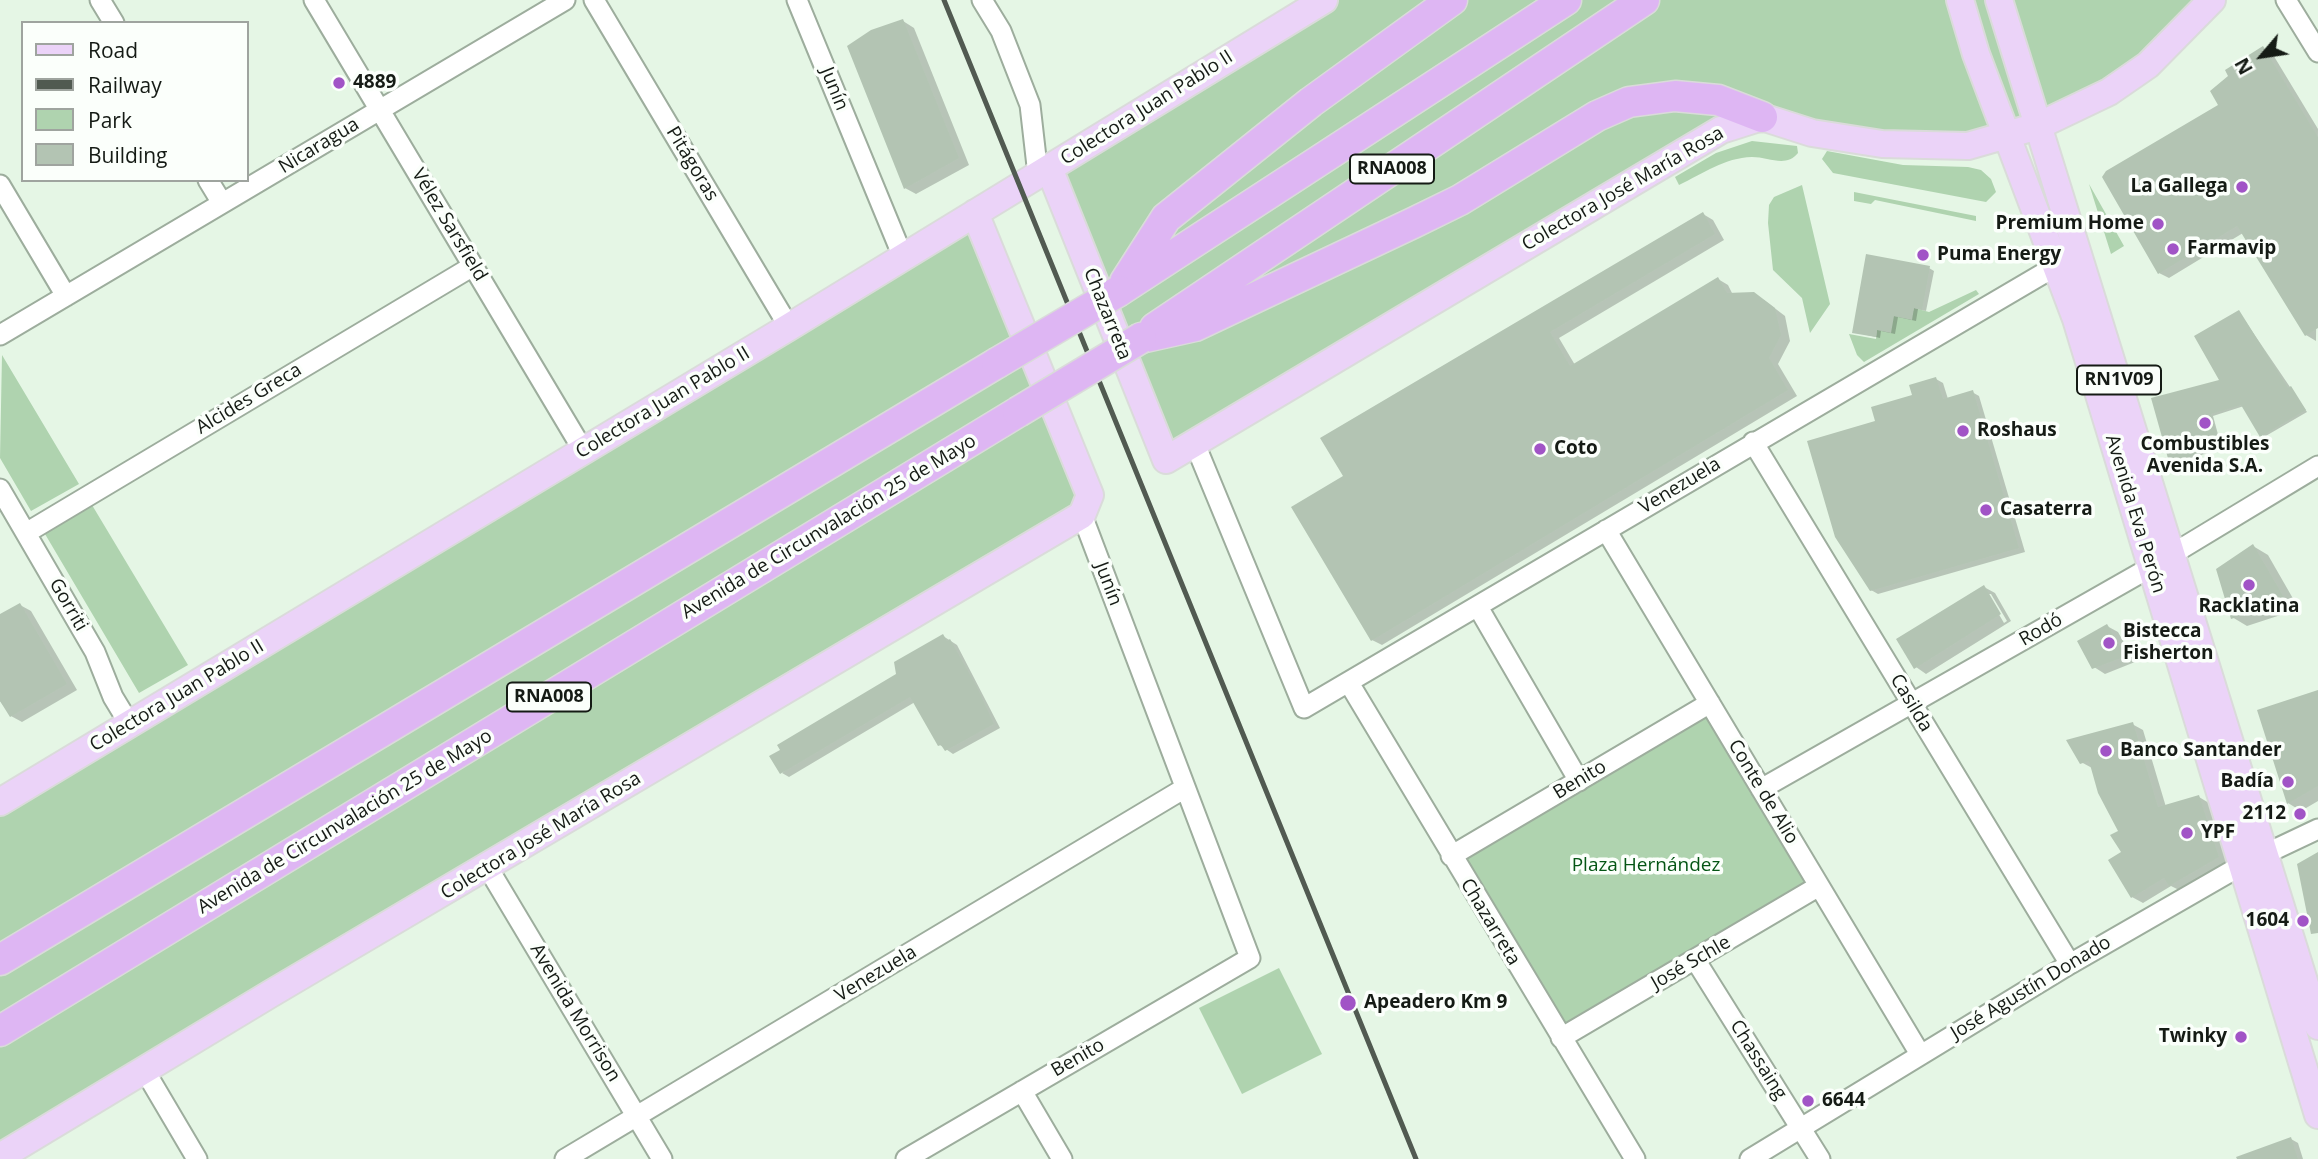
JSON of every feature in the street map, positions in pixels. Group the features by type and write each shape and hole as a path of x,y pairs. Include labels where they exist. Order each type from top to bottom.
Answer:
{"highway":[{"path":"1119,291 1166,218 1311,102 1452,0"},
{"name":"RNA008","path":"0,960 1119,291 1566,0"},
{"name":"Avenida de Circunvalación 25 de Mayo","path":"0,1031 1140,338 1644,0"},
{"path":"1140,338 1195,326 1425,218 1460,201 1597,116 1629,102 1675,96 1718,100 1762,117"}],"main road":[{"name":"Colectora Juan Pablo II","path":"0,802 789,327 1324,0"},
{"name":"Avenida Eva Perón","path":"1959,0 2162,560"},
{"name":"Avenida Eva Perón","path":"1999,0 2038,126 2162,560 2253,860 2318,1115"},
{"path":"1762,117 1812,133 1882,144 1968,146 2007,136 2038,126 2109,92 2148,65 2212,0"},
{"name":"Colectora José María Rosa","path":"1166,460 1675,156 1721,130 1762,117"},
{"name":"Chazarreta","path":"1044,172 1166,460"},
{"name":"Junín","path":"975,212 1090,495 1082,515"},
{"name":"Colectora José María Rosa","path":"0,1157 1082,515"},
{"name":"Avenida Eva Perón","path":"2253,860 2318,1026"}],"street":[{"path":"100,0 113,21"},
{"name":"Vélez Sarsfield","path":"314,0 583,450"},
{"name":"Nicaragua","path":"0,335 565,0"},
{"name":"Pitágoras","path":"594,0 789,327"},
{"name":"Junín","path":"797,0 904,257"},
{"path":"982,0 1001,32 1030,105 1044,172"},
{"path":"2286,0 2316,43"},
{"path":"209,182 222,203"},
{"path":"0,185 66,296"},
{"name":"Alcides Greca","path":"26,533 473,266"},
{"name":"Venezuela","path":"1195,444 1304,708 2056,266"},
{"name":"Casilda","path":"1753,442 2070,964"},
{"name":"Rodó","path":"1761,789 2162,560 2318,466"},
{"name":"Gorriti","path":"0,489 95,652 113,696 130,725"},
{"name":"Junín","path":"1082,515 1250,958"},
{"name":"Conte de Alio","path":"1606,530 1920,1054"},
{"path":"1478,607 1579,780"},
{"name":"Chazarreta","path":"1349,683 1635,1159"},
{"name":"Benito","path":"1451,856 1710,704"},
{"name":"Venezuela","path":"565,1159 1185,788"},
{"name":"José Agustín Donado","path":"1750,1159 2070,964 2253,860 2318,829"},
{"name":"Avenida Morrison","path":"488,867 662,1159"},
{"name":"José Schle","path":"1561,1038 1696,961 1819,886"},
{"name":"Benito","path":"906,1159 1250,958"},
{"name":"Chassaing","path":"1696,961 1820,1159"},
{"path":"145,1071 197,1159"},
{"path":"1022,1090 1062,1159"}],"green space":[{"path":"1324,0 2212,0 2148,65 1968,146 1762,117 1166,460 1049,168"},
{"path":"1752,141 1797,146 1798,153 1783,161 1752,157 1732,160 1679,185 1675,177 1716,153"},
{"path":"1827,151 1903,165 1968,167 1981,170 1991,179 1996,192 1986,202 1833,173 1822,159"},
{"path":"2089,184 2124,246 2111,254"},
{"path":"1802,185 1830,304 1810,333 1802,298 1773,270 1768,223 1769,205 1774,197"},
{"path":"1854,192 1976,216 1976,221 1875,200 1871,204 1854,201"},
{"path":"975,213 1090,495 1082,515 0,1157 0,802"},
{"path":"1976,290 1979,294 1864,362 1857,355 1849,334 1876,339 1877,330 1894,316 1911,319 1914,308 1929,312"},
{"path":"2,355 79,484 31,511 0,458"},
{"path":"92,505 188,665 139,693 45,534"},
{"name":"Plaza Hernández","path":"1710,703 1819,886 1561,1038 1451,856"},
{"path":"1279,968 1322,1054 1242,1094 1199,1008"}],"building":[{"path":"903,19 959,158 904,189 847,46 871,30"},
{"name":"La Gallega","path":"2263,46 2318,137 2318,328 2305,336 2237,226 2158,274 2102,177 2106,171 2218,105 2210,91 2228,76 2225,70"},
{"name":"Coto","path":"1703,212 1715,234 1550,332 1570,366 1718,277 1727,293 1754,292 1775,308 1781,335 1769,358 1788,390 1371,641 1291,507 1343,476 1320,438"},
{"path":"1866,254 1930,266 1922,310 1914,308 1912,320 1894,316 1891,333 1877,330 1876,337 1852,333"},
{"path":"2239,310 2288,388 2291,386 2306,410 2260,437 2241,405 2211,414 2221,448 2169,462 2151,398 2219,380 2194,336"},
{"path":"1936,377 1943,399 1973,390 2019,548 1870,591 1835,537 1807,441 1875,421 1871,407 1912,395 1909,385"},
{"name":"Racklatina","path":"2253,544 2286,601 2231,619 2216,569"},
{"path":"1984,585 2001,614 1914,669 1896,639"},
{"path":"20,603 67,684 10,717 0,701 0,614"},
{"path":"2107,624 2126,656 2092,669 2077,641"},
{"path":"943,634 947,641 950,639 994,724 945,751 941,745 938,746 910,697 780,774 769,756 780,750 777,745 896,674 894,662"},
{"path":"2318,690 2318,786 2287,804 2257,710"},
{"path":"2133,722 2158,807 2199,795 2219,857 2169,886 2164,878 2131,898 2108,860 2121,852 2110,835 2118,831 2098,793 2089,761 2080,764 2066,740"},
{"path":"2318,852 2318,933 2311,934 2297,864"},
{"path":"2291,1137 2298,1159 2236,1157"}],"railway":[{"path":"944,0 1416,1159"}],"place":[{"name":"4889","path":"339,83"},
{"name":"La Gallega","path":"2242,187"},
{"name":"Premium Home","path":"2158,224"},
{"name":"Farmavip","path":"2173,249"},
{"name":"Puma Energy","path":"1923,255"},
{"name":"Combustibles Avenida S.A.","path":"2205,423"},
{"name":"Roshaus","path":"1963,431"},
{"name":"Coto","path":"1540,449"},
{"name":"Casaterra","path":"1986,510"},
{"name":"Racklatina","path":"2249,585"},
{"name":"Bistecca Fisherton","path":"2109,643"},
{"name":"Banco Santander","path":"2106,751"},
{"name":"Badía","path":"2288,782"},
{"name":"2112","path":"2300,814"},
{"name":"YPF","path":"2187,833"},
{"name":"1604","path":"2303,921"},
{"name":"Apeadero Km 9","path":"1348,1003"},
{"name":"Twinky","path":"2241,1037"},
{"name":"6644","path":"1808,1101"}]}
